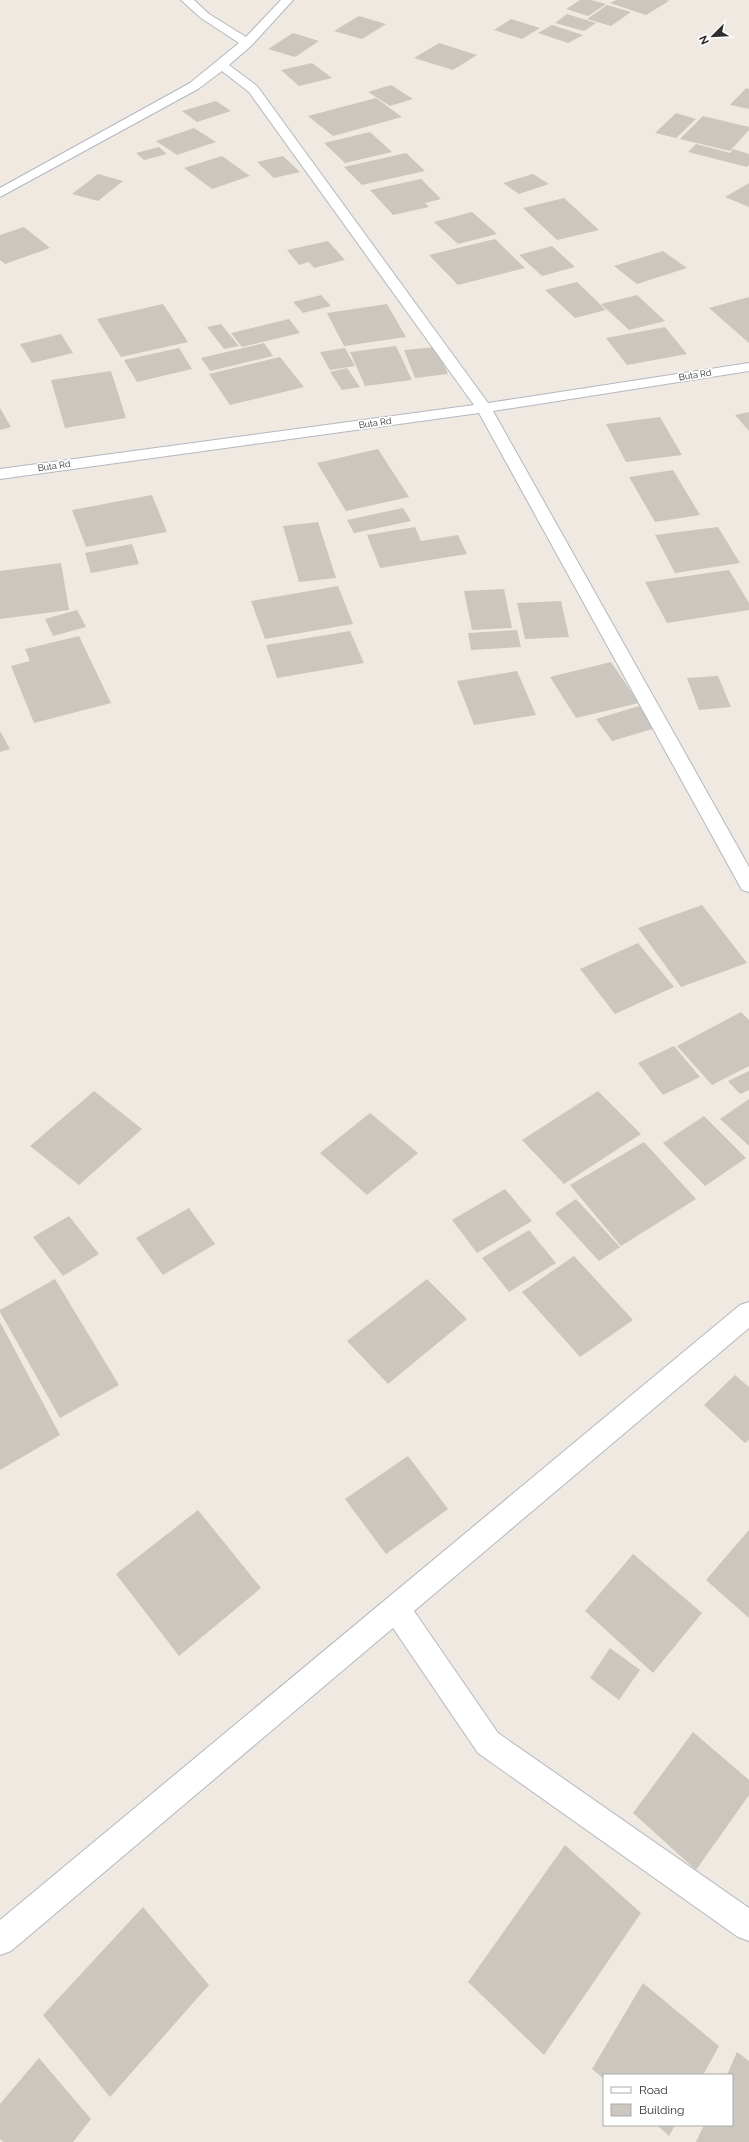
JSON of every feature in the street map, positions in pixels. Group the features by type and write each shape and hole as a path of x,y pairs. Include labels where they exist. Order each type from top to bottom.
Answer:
{"street":[{"path":"187,0 205,16 248,43"},
{"path":"0,193 194,86 223,66 248,43 287,0"},
{"path":"223,66 253,89 484,408 749,885"},
{"name":"Buta Rd","path":"0,474 484,408 749,366"},
{"path":"0,1940 749,1313"},
{"path":"396,1609 488,1743 749,1926"}],"building":[{"path":"580,0 591,0 606,4 588,16 566,9"},
{"path":"616,0 669,1 646,15 610,3"},
{"path":"607,5 631,12 611,26 587,19"},
{"path":"567,14 596,23 584,31 555,23"},
{"path":"359,16 386,24 362,39 334,31"},
{"path":"511,19 540,28 522,39 494,30"},
{"path":"552,25 583,35 568,43 538,33"},
{"path":"293,33 319,41 295,57 268,49"},
{"path":"439,43 477,55 453,70 414,58"},
{"path":"312,63 332,78 299,86 281,70"},
{"path":"391,85 413,99 390,106 368,92"},
{"path":"746,88 749,89 749,109 730,105"},
{"path":"376,98 402,117 333,136 308,116"},
{"path":"216,101 231,111 197,122 182,111"},
{"path":"676,113 696,119 676,138 655,133"},
{"path":"703,116 749,127 749,130 730,151 680,139"},
{"path":"194,128 216,142 177,155 156,141"},
{"path":"370,132 392,152 345,163 324,143"},
{"path":"696,144 730,153 733,149 749,154 749,165 747,167 688,152"},
{"path":"159,147 167,154 144,160 136,153"},
{"path":"406,153 425,171 362,185 344,167"},
{"path":"222,156 250,176 212,189 184,168"},
{"path":"283,156 300,172 274,178 257,162"},
{"path":"98,174 123,181 98,201 72,194"},
{"path":"533,174 549,184 519,194 503,183"},
{"path":"421,179 441,199 425,203 429,207 393,215 370,190"},
{"path":"749,183 749,207 725,197"},
{"path":"564,198 599,230 557,240 523,208"},
{"path":"472,212 497,234 458,244 434,222"},
{"path":"24,227 50,248 5,264 0,260 0,235"},
{"path":"495,239 525,268 458,285 429,255"},
{"path":"328,241 345,260 314,268 309,262 299,265 287,250"},
{"path":"552,246 575,267 542,276 519,255"},
{"path":"663,251 687,268 637,284 614,266"},
{"path":"577,282 606,310 575,318 545,290"},
{"path":"321,295 331,306 303,313 293,302"},
{"path":"637,295 665,321 629,330 601,304"},
{"path":"749,297 749,343 709,308"},
{"path":"163,304 188,342 121,357 97,319"},
{"path":"387,304 406,337 344,346 327,313"},
{"path":"289,319 300,333 242,347 231,333"},
{"path":"221,324 239,346 224,349 207,327"},
{"path":"665,327 687,354 627,365 606,338"},
{"path":"61,334 73,353 32,363 20,344"},
{"path":"264,343 273,356 210,371 201,358"},
{"path":"396,346 412,380 365,386 350,352"},
{"path":"436,347 448,374 415,378 404,350"},
{"path":"179,348 192,369 137,382 124,360"},
{"path":"345,348 355,366 330,370 320,352"},
{"path":"280,357 304,387 230,405 209,374"},
{"path":"347,368 360,387 342,390 330,372"},
{"path":"111,371 126,418 65,428 51,380"},
{"path":"0,408 11,427 0,430"},
{"path":"749,412 749,431 735,415"},
{"path":"660,417 682,455 626,462 606,424"},
{"path":"378,449 409,497 346,511 317,463"},
{"path":"673,470 700,515 655,522 629,477"},
{"path":"152,495 167,532 86,547 72,510"},
{"path":"403,508 411,521 354,533 347,520"},
{"path":"318,522 336,578 299,582 283,526"},
{"path":"415,527 421,541 458,535 467,554 380,568 367,535"},
{"path":"718,527 740,563 675,573 655,535"},
{"path":"132,544 139,564 91,573 85,553"},
{"path":"61,563 69,610 0,619 0,571"},
{"path":"729,570 749,603 749,610 667,623 645,582"},
{"path":"338,586 353,624 265,639 251,601"},
{"path":"504,589 512,628 472,630 464,591"},
{"path":"561,601 569,637 525,639 517,603"},
{"path":"77,610 86,627 53,636 45,619"},
{"path":"517,630 521,647 471,650 468,633"},
{"path":"350,631 364,663 277,678 266,645"},
{"path":"79,636 111,703 34,723 11,666 30,661 25,649"},
{"path":"611,662 639,703 576,718 550,677"},
{"path":"517,671 536,715 474,725 457,681"},
{"path":"718,676 731,707 699,710 687,678"},
{"path":"639,706 656,728 612,741 596,719"},
{"path":"0,731 10,749 0,752"},
{"path":"702,905 747,963 681,987 638,928"},
{"path":"638,943 674,987 615,1014 580,969"},
{"path":"741,1012 749,1020 749,1066 712,1085 677,1046"},
{"path":"674,1046 700,1077 663,1095 638,1063"},
{"path":"749,1071 749,1090 740,1094 728,1081"},
{"path":"94,1091 142,1129 79,1185 30,1146"},
{"path":"598,1091 641,1134 564,1184 522,1140"},
{"path":"749,1099 749,1146 720,1119"},
{"path":"370,1113 418,1153 367,1195 320,1153"},
{"path":"704,1116 746,1158 705,1186 663,1143"},
{"path":"644,1142 696,1199 621,1246 570,1185"},
{"path":"505,1189 532,1221 477,1253 452,1220"},
{"path":"576,1199 620,1247 599,1261 555,1213"},
{"path":"189,1208 215,1244 163,1275 136,1238"},
{"path":"69,1216 99,1254 63,1276 33,1237"},
{"path":"529,1230 556,1263 509,1292 482,1258"},
{"path":"574,1256 633,1320 580,1357 522,1292"},
{"path":"55,1279 119,1385 60,1418 0,1312 0,1310"},
{"path":"427,1279 467,1319 388,1384 347,1341"},
{"path":"0,1322 60,1435 0,1470"},
{"path":"735,1375 749,1387 749,1440 745,1443 704,1405"},
{"path":"408,1456 448,1509 386,1554 345,1499"},
{"path":"198,1510 261,1588 179,1656 116,1574"},
{"path":"749,1530 749,1618 706,1580"},
{"path":"633,1554 702,1613 653,1673 585,1611"},
{"path":"610,1648 640,1670 619,1700 590,1678"},
{"path":"693,1732 749,1780 749,1795 696,1870 633,1813"},
{"path":"565,1845 641,1913 544,2055 468,1982"},
{"path":"143,1907 209,1985 110,2097 43,2015"},
{"path":"643,1983 719,2046 704,2074 603,2074 603,2078 592,2069"},
{"path":"737,2052 749,2061 749,2142 696,2142 704,2126 733,2126 733,2074 727,2074"},
{"path":"39,2058 91,2119 73,2142 3,2142 0,2139 0,2104"},
{"path":"658,2126 674,2126 669,2136"}]}
